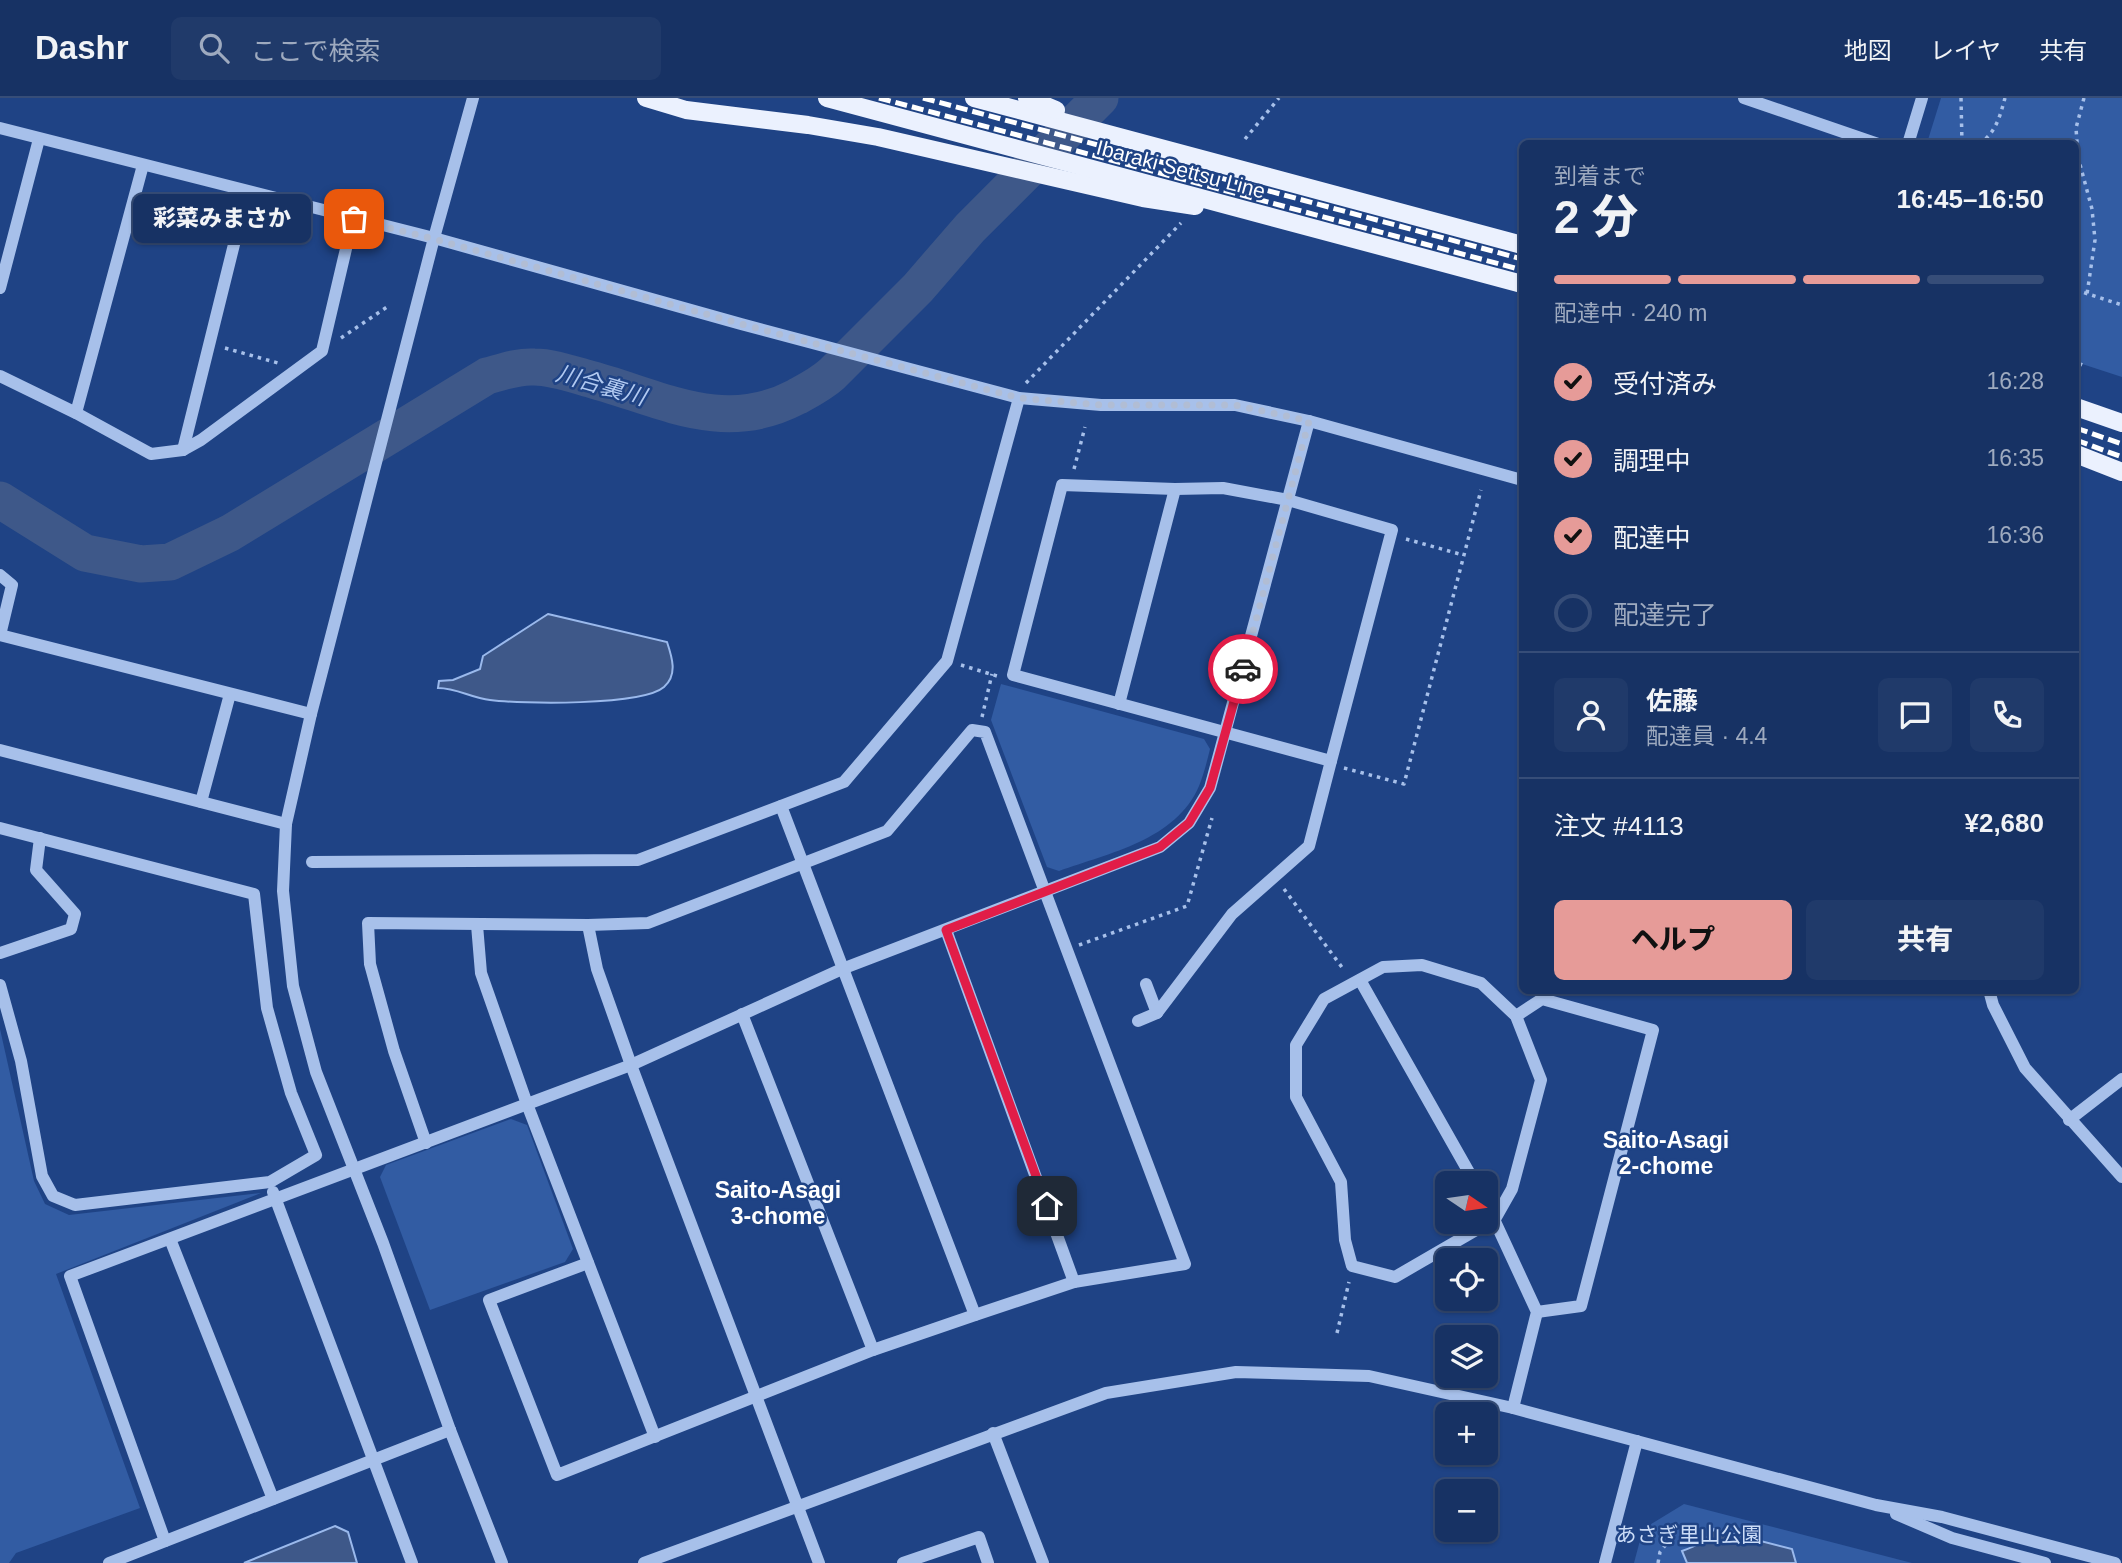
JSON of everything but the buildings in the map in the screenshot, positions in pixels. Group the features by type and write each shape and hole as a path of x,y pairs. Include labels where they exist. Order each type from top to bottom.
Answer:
{"main road":[{"path":"646,98 686,110 818,126 1145,191"},
{"name":"Ibaraki Settsu Line","path":"827,98 961,133 1145,191 1281,220 1519,283"},
{"name":"Ibaraki Settsu Line","path":"974,98 1519,244"},
{"path":"1027,98 1116,136"},
{"path":"2079,408 2122,422"},
{"path":"2079,455 2122,472"}],"street":[{"path":"473,98 311,714 286,824 283,891 293,986 316,1072 355,1169 450,1430 502,1563"},
{"path":"1744,98 1866,140"},
{"path":"1909,140 1923,98"},
{"path":"0,128 434,239 1019,398 1101,405 1235,405 1309,421 1519,479"},
{"path":"0,288 39,139"},
{"path":"76,413 143,165"},
{"path":"183,450 247,192"},
{"path":"0,376 151,454 183,450 201,440 322,351 354,219"},
{"path":"312,862 638,860 844,782 947,661 1019,398"},
{"path":"165,1541 70,1276 631,1065 842,969 1160,847 1189,823 1210,788 1309,421"},
{"path":"1138,1021 1157,1013 1232,915 1309,846 1392,530 1287,500 1223,488 1062,485 1013,675 1331,761"},
{"path":"1119,704 1175,489"},
{"path":"0,575 12,585 0,635 311,714"},
{"path":"201,802 237,695"},
{"path":"426,1143 394,1051 370,964 369,923 648,923 887,831 972,730 985,732 1185,1264 1074,1282 975,1315 873,1350 557,1475 489,1300 588,1263"},
{"path":"0,750 286,824"},
{"path":"781,806 975,1315"},
{"path":"0,828 254,894 267,1008 291,1093 316,1155 270,1182 75,1205 53,1196 42,1176 21,1061 0,985"},
{"path":"0,953 71,929 75,914 36,870 40,838"},
{"path":"477,925 481,973 527,1104 655,1437"},
{"path":"588,925 597,969 631,1065 819,1563"},
{"path":"946,930 1074,1282"},
{"path":"1469,1234 1395,1277 1352,1266 1345,1240 1341,1182 1296,1097 1296,1045 1324,999 1383,967 1422,965 1481,984 1516,1016 1541,1080 1512,1189 1498,1214"},
{"path":"1360,980 1468,1171"},
{"path":"1146,984 1157,1013"},
{"path":"1990,994 1993,1006 2025,1068 2122,1177"},
{"path":"1516,1016 1542,999 1653,1030 1581,1306 1537,1312"},
{"path":"742,1014 873,1350"},
{"path":"2069,1120 2122,1079"},
{"path":"270,1182 412,1563"},
{"path":"1498,1226 1537,1312 1513,1408"},
{"path":"170,1239 273,1499"},
{"path":"644,1563 1106,1393 1236,1372 1369,1376 1513,1408 1875,1505 1942,1517 2115,1563"},
{"path":"109,1563 450,1430"},
{"path":"993,1433 1042,1563"},
{"path":"1605,1563 1637,1441"},
{"path":"1875,1505 1952,1538 2045,1563"},
{"path":"903,1563 979,1536 988,1563"}],"path":[{"path":"1245,139 1279,98"},
{"path":"1961,98 1962,140"},
{"path":"1984,140 1999,120 2005,98"},
{"path":"2077,140 2076,128 2084,98"},
{"path":"2079,161 2092,209 2095,240 2087,294"},
{"path":"1019,398 1027,381 1183,222"},
{"path":"2079,291 2122,304"},
{"path":"322,351 390,305"},
{"path":"209,344 298,369"},
{"path":"2079,360 2082,361 2079,368"},
{"path":"1070,485 1085,427"},
{"path":"1331,761 1340,767 1404,783 1481,489"},
{"path":"1391,535 1464,555"},
{"path":"947,661 1002,677 1013,675"},
{"path":"978,731 992,674"},
{"path":"1067,949 1187,906 1214,811"},
{"path":"1275,877 1348,975 1360,980"},
{"path":"1337,1333 1352,1266"},
{"path":"1658,1563 1660,1552 1667,1544"}],"green space":[{"path":"1941,98 2122,98 2122,377 2079,363 2079,140 1928,140"},
{"path":"1001,684 1204,739 1210,749 1199,786 1174,820 1158,832 1119,850 1059,871 1047,867 991,720"},
{"path":"0,1029 34,1181 45,1204 69,1215 261,1193 56,1274 140,1508 16,1553 9,1563 0,1563"},
{"path":"511,1119 527,1125 573,1249 565,1262 430,1310 380,1177 386,1165"},
{"name":"あさぎ里山公園","path":"1684,1504 1912,1563 1634,1563 1643,1529"}],"shaded area":[{"path":"548,614 667,642 673,666 671,677 664,687 651,693 607,701 490,700 438,688 439,681 453,680 480,669 483,656"},
{"path":"335,1526 348,1532 357,1563 244,1563"},
{"path":"1714,1529 1792,1549 1796,1563 1687,1563 1682,1551 1700,1543"}],"waterway":[{"name":"川合裏川","path":"0,500 85,553 141,564 170,562 230,533 487,376 504,371 528,367 553,369 665,403 716,413 742,413 769,408 806,392 832,374 918,288 970,228 1100,98"}],"railway":[{"path":"879,98 1519,269"},
{"path":"923,98 1519,258"},
{"path":"2079,429 2122,444"},
{"path":"2079,441 2122,457"}],"way so far":[{"path":"354,219 1019,398 1101,405 1235,405 1309,421 1243,669"}],"place":[{"name":"彩菜みまさか","path":"354,219"}],"district":[{"name":"Saito-Asagi 2-chome","path":"1666,1153"},
{"name":"Saito-Asagi 3-chome","path":"778,1203"}],"route":[{"path":"1047,1206 946,930 1160,847 1189,823 1210,788 1243,669"}]}
